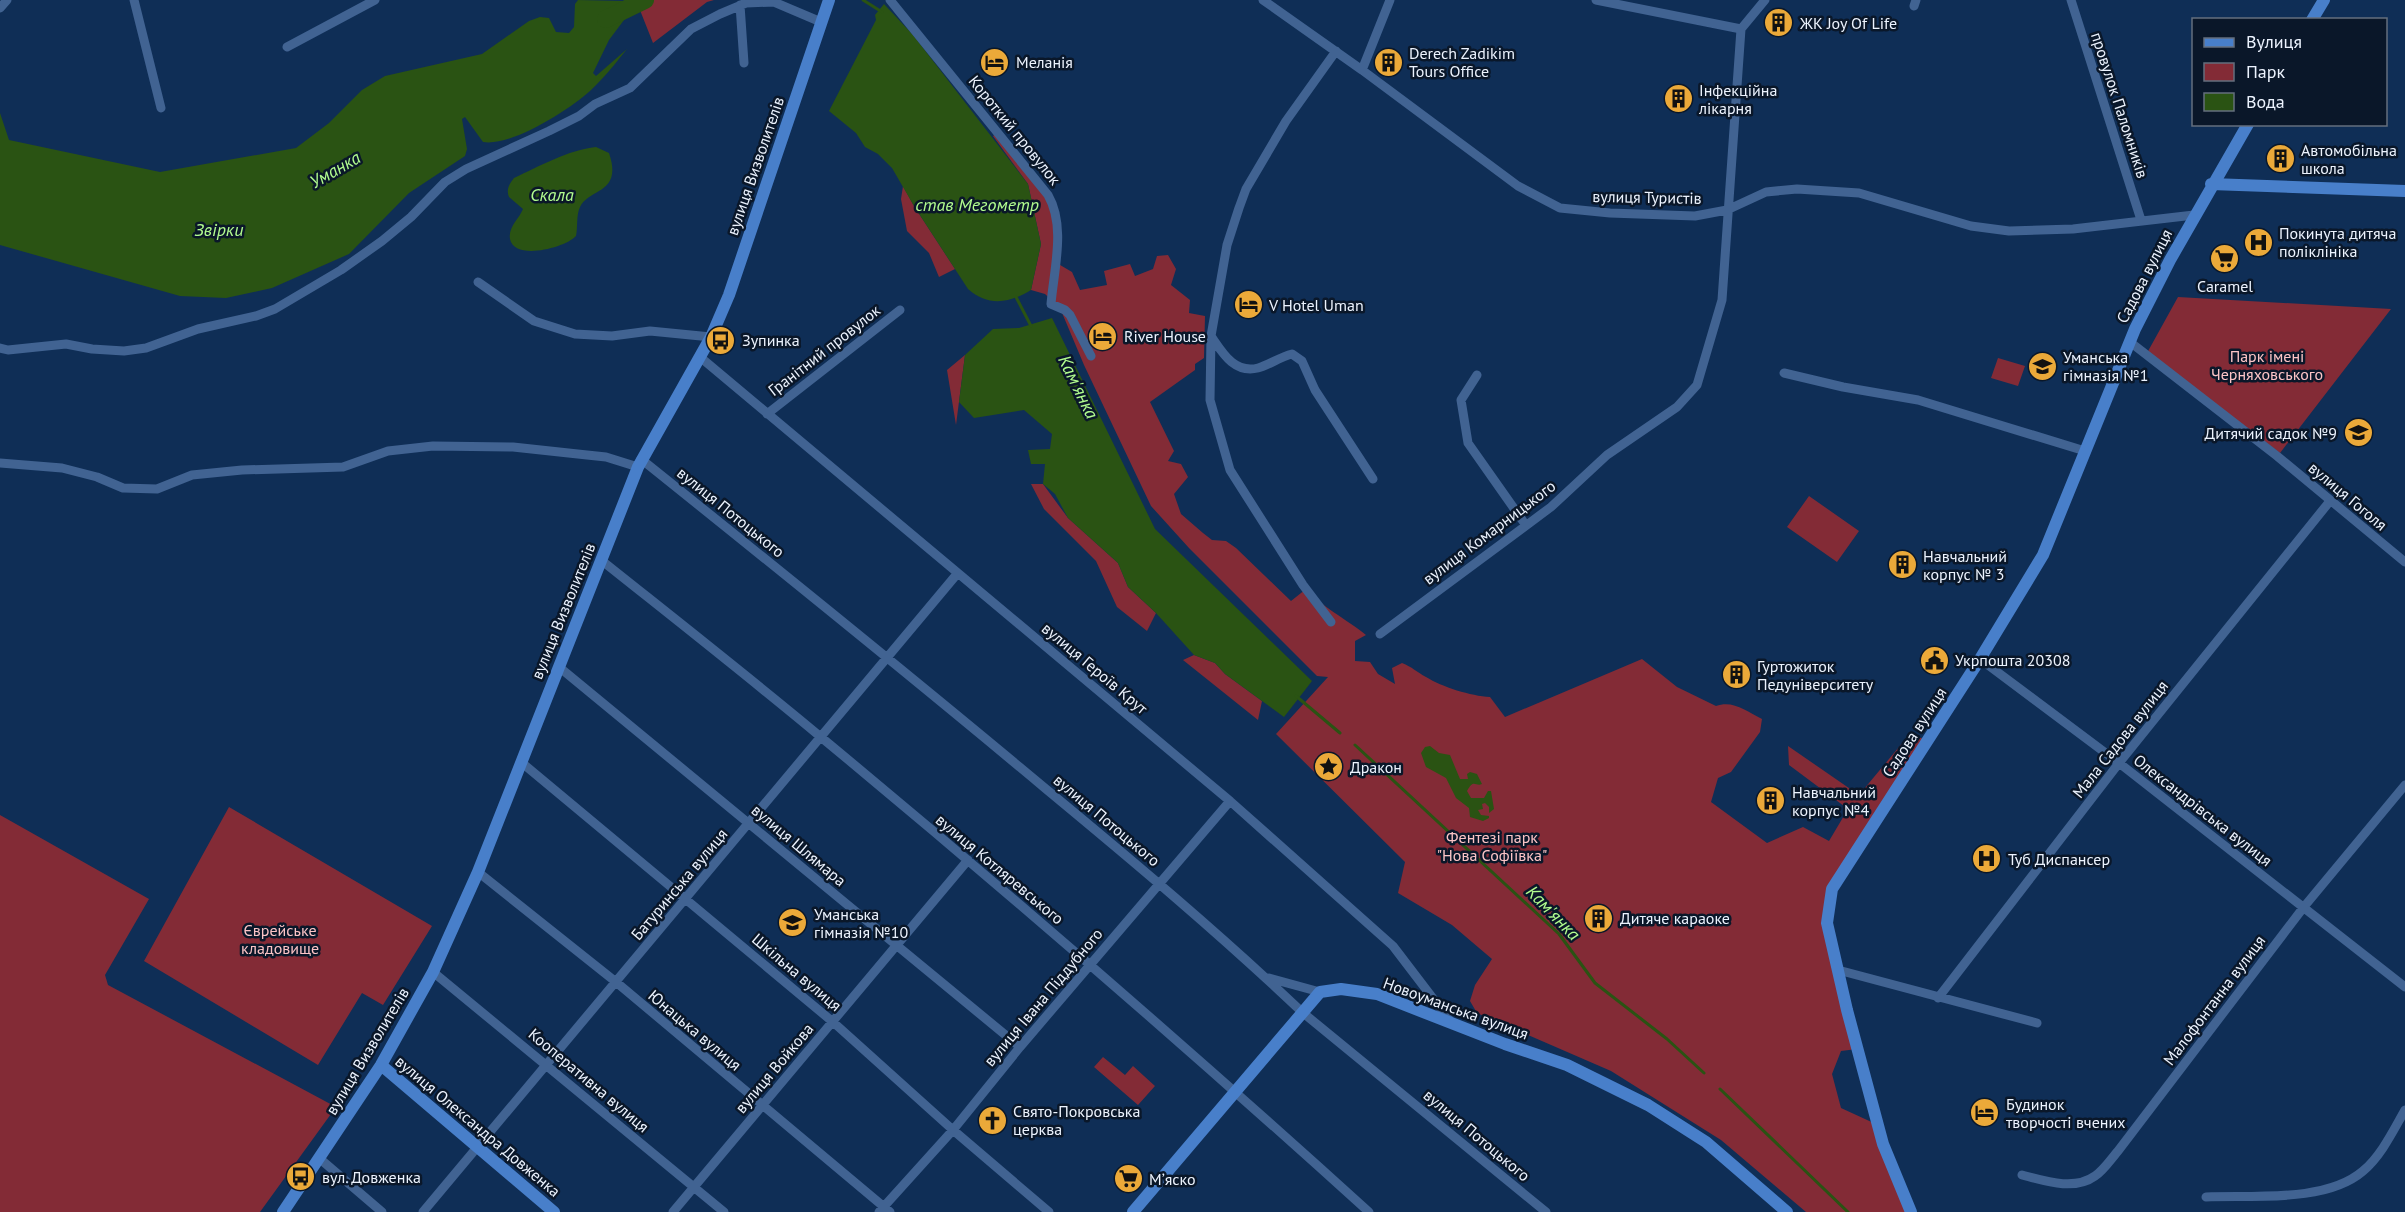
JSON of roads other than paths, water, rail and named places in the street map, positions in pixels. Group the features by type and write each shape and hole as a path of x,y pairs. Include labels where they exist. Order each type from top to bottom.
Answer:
{"street":[{"path":"0,8 7,0"},
{"path":"134,0 161,108"},
{"path":"287,46 375,0"},
{"name":"Короткий провулок","path":"890,0 999,132 1056,208 1058,229 1051,304 1065,310 1070,315 1091,356"},
{"name":"вулиця Туристів","path":"1263,0 1336,51 1518,186 1560,208 1610,213 1695,216 1727,210 1766,192 1797,189 1859,192 1971,226 2009,231 2073,229 2194,216"},
{"path":"1362,70 1390,0"},
{"path":"1596,0 1741,29 1765,0"},
{"name":"провулок Паломників","path":"2071,0 2141,220"},
{"path":"2313,18 2324,0"},
{"path":"0,348 8,350 66,344 92,349 135,350 198,329 256,316 274,309 341,270 382,241 411,218 445,182 466,169 549,131 579,116 596,104 630,88 691,29 740,5 760,1 774,2 821,22"},
{"name":"вулиця Визволителів","path":"283,1212 381,1065 433,972 478,872 639,463 711,337 735,278 829,1"},
{"path":"740,5 744,63"},
{"name":"вулиця Комарницького","path":"1380,634 1525,524 1551,507 1607,455 1677,407 1696,386 1722,300 1741,29"},
{"path":"1331,622 1303,585 1230,470 1210,400 1211,336 1227,245 1246,189 1286,121 1336,51"},
{"name":"Садова вулиця","path":"1911,1212 1883,1144 1838,970 1827,923 1832,889 1980,659 2043,555 2130,342 2170,260 2211,184 2247,126"},
{"path":"2211,184 2405,190"},
{"path":"478,282 534,321 575,334 612,336 650,331 711,337"},
{"name":"Гранітний провулок","path":"767,414 900,310"},
{"path":"1211,336 1224,356 1233,364 1246,368 1257,368 1292,354 1298,357 1315,390 1373,479"},
{"name":"вулиця Гоголя","path":"2130,342 2277,456 2405,562"},
{"name":"вулиця Героїв Крут","path":"700,357 1230,801 1393,946 1451,1022"},
{"path":"1784,373 1843,387 1918,400 2085,451"},
{"path":"1478,375 1461,400 1468,443 1525,524"},
{"path":"0,463 62,468 97,477 123,488 157,489 192,475 242,470 343,467 388,451 433,446 513,447 587,454 639,463"},
{"name":"вулиця Потоцького","path":"639,463 888,657 1159,884 1266,977 1302,1012 1546,1212"},
{"name":"Мала Садова вулиця","path":"1938,998 2119,763 2330,501"},
{"name":"вулиця Котляревського","path":"601,560 821,737 968,860 1236,1091 1369,1212"},
{"name":"Батуринська вулиця","path":"423,1212 957,574"},
{"name":"Олександрівська вулиця","path":"1980,659 2119,763 2405,987"},
{"name":"вулиця Шлямара","path":"559,666 1020,1047"},
{"name":"Шкільна вулиця","path":"521,762 833,1022 953,1130 1049,1212"},
{"name":"Малофонтанна вулиця","path":"2022,1175 2054,1183 2078,1183 2095,1176 2118,1151 2303,908 2405,785"},
{"name":"вулиця Івана Піддубного","path":"884,1210 1230,801"},
{"name":"вулиця Войкова","path":"673,1212 968,860"},
{"name":"Юнацька вулиця","path":"478,872 616,982 884,1210"},
{"path":"1838,970 2037,1023"},
{"name":"Кооперативна вулиця","path":"433,972 548,1064 724,1212"},
{"path":"1133,1212 1320,992 1266,977"},
{"name":"Новоуманська вулиця","path":"1320,992 1341,989 1377,994 1505,1044 1567,1065 1648,1105 1706,1142 1787,1212"},
{"name":"вулиця Олександра Довженка","path":"381,1065 554,1212"},
{"path":"2206,1197 2306,1193 2346,1183 2364,1171 2377,1156 2405,1110"},
{"path":"319,1158 382,1212"}],"water":[{"name":"Звірки","path":"578,0 624,1 630,12 609,40 593,73 596,76 627,49 590,91 539,126 509,139 495,142 483,142 465,117 462,119 467,149 465,156 409,193 349,254 272,288 226,298 180,296 0,245 0,113 9,140 160,172 296,148 329,123 362,90 385,76 482,54 529,21 540,17 549,18 556,32 569,33 574,27 575,4"},
{"name":"став Мегометр","path":"884,4 913,35 1028,184 1041,244 1031,290 1015,298 991,301 983,299 968,289 892,168 878,154 865,147 856,133 829,111 876,20 875,15"},
{"name":"Скала","path":"596,147 609,153 612,176 603,188 590,196 580,207 576,236 562,245 540,250 530,251 514,246 510,235 523,209 508,194 508,187 514,178 565,155"},
{"path":"1052,318 1155,529 1312,681 1284,717 1225,674 1215,663 1194,655 1156,613 1128,587 1118,563 1068,518 1055,494 1043,484 1045,464 1031,464 1028,450 1050,449 1052,434 1024,410 974,418 959,402 965,355 993,329 1019,328"},
{"path":"1430,746 1439,753 1450,755 1460,779 1468,779 1467,774 1470,772 1477,774 1482,784 1473,784 1469,787 1467,791 1471,798 1484,798 1488,791 1491,791 1494,809 1489,813 1489,807 1485,803 1482,804 1483,809 1478,810 1481,815 1489,816 1489,818 1483,821 1470,817 1469,808 1456,798 1446,778 1426,767 1421,753 1425,747"}],"waterway":[{"name":"Уманка","path":"606,19 645,0"},
{"name":"Кам'янка","path":"863,0 882,12"},
{"name":"Кам'янка","path":"1016,297 1031,326"},
{"name":"Кам'янка","path":"1296,696 1340,733"},
{"name":"Кам'янка","path":"1355,745 1559,934 1595,983 1667,1039 1704,1073"},
{"name":"Кам'янка","path":"1720,1089 1848,1212"}],"place":[{"name":"ЖК Joy Of Life","path":"1779,23"},
{"name":"Меланія","path":"995,62"},
{"name":"Derech Zadikim Tours Office","path":"1388,62"},
{"name":"Інфекційна лікарня","path":"1678,99"},
{"name":"Автомобільна школа","path":"2280,159"},
{"name":"Покинута дитяча поліклініка","path":"2258,242"},
{"name":"Caramel","path":"2225,258"},
{"name":"V Hotel Uman","path":"1248,305"},
{"name":"River House","path":"1103,336"},
{"name":"Зупинка","path":"721,340"},
{"name":"Уманська гімназія №1","path":"2042,366"},
{"name":"Дитячий садок №9","path":"2358,433"},
{"name":"Навчальний корпус № 3","path":"1902,565"},
{"name":"Укрпошта 20308","path":"1934,660"},
{"name":"Гуртожиток Педуніверситету","path":"1736,675"},
{"name":"Дракон","path":"1329,767"},
{"name":"Навчальний корпус №4","path":"1771,801"},
{"name":"Туб Диспансер","path":"1987,859"},
{"name":"Дитяче караоке","path":"1599,918"},
{"name":"Уманська гімназія №10","path":"793,923"},
{"name":"Будинок творчості вчених","path":"1985,1113"},
{"name":"Свято-Покровська церква","path":"992,1120"},
{"name":"вул. Довженка","path":"301,1177"},
{"name":"Мʼяско","path":"1128,1179"}],"park label":[{"name":"Парк імені Черняховського","path":"2267,365"},
{"name":"Фентезі парк \"Нова Софіївка\"","path":"1492,846"},
{"name":"Єврейське кладовище","path":"280,939"}]}
